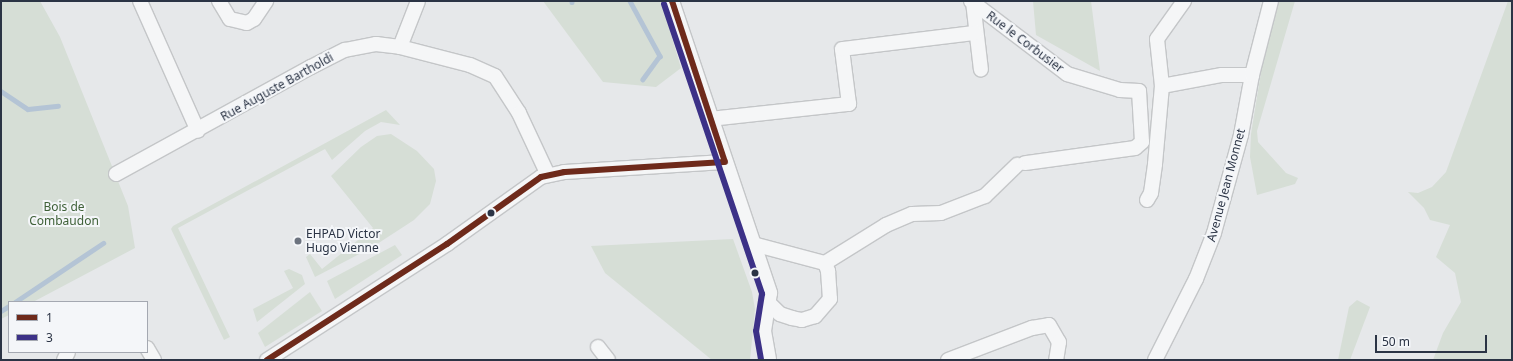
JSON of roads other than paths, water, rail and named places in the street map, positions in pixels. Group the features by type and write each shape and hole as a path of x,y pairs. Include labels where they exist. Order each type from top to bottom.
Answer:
{"street":[{"path":"219,1 230,19 247,23 254,19 266,1"},
{"path":"400,47 418,1"},
{"path":"672,1 710,119 770,293 770,304 764,331 769,360"},
{"path":"1147,200 1151,193 1155,164 1162,86 1157,39 1184,1"},
{"name":"Avenue Jean Monnet","path":"1155,360 1196,279 1214,233 1240,135 1252,75 1271,1"},
{"path":"142,2 198,131"},
{"path":"972,2 981,70"},
{"name":"Rue le Corbusier","path":"825,263 886,226 912,214 941,213 985,196 1021,164 1135,148 1142,142 1139,91 1120,90 1067,74 972,2"},
{"path":"710,119 849,104 842,49 975,33"},
{"name":"Rue Auguste Bartholdi","path":"116,174 198,131 311,67 345,50 376,44 400,47 470,64 495,76 519,113 548,174"},
{"path":"1162,86 1222,75 1252,75"},
{"path":"266,360 452,240 533,182 548,174 725,162"},
{"path":"753,244 825,263 830,279 830,299 815,316 802,320 792,318 780,314 770,304"},
{"path":"948,360 1032,328 1049,325 1059,342 1056,360"},
{"path":"598,347 608,360"},
{"path":"148,350 154,360"}],"waterway":[{"path":"630,1 660,56 643,79"},
{"path":"1,91 28,109 58,106"},
{"path":"16,301 103,243"},
{"path":"1,311 8,307"}],"place":[{"name":"EHPAD Victor Hugo Vienne","path":"298,241"}],"park label":[{"name":"Bois de Combaudon","path":"64,214"}]}
